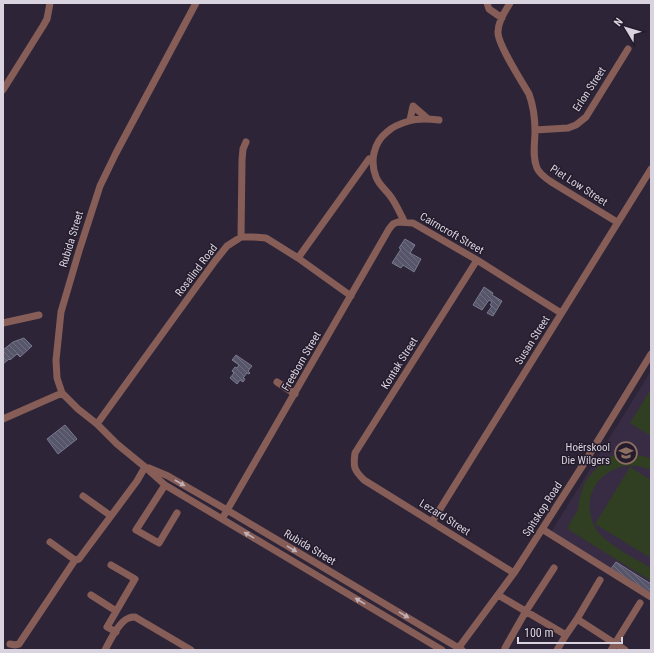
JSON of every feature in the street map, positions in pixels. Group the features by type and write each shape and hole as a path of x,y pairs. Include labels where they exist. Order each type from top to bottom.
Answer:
{"street":[{"path":"3,90 47,19 50,3"},
{"name":"Rubida Street","path":"196,3 119,147 100,186 61,312 56,360 57,378 62,393 117,444 165,485 442,650"},
{"path":"487,3 489,9 502,18"},
{"name":"Piet Low Street","path":"510,3 499,26 498,37 532,101 535,130 534,157 537,169 559,187 618,222"},
{"name":"Erlon Street","path":"535,130 568,128 576,125 586,117 628,49"},
{"path":"410,120 413,106 428,119"},
{"name":"Cairncroft Street","path":"439,120 410,120 387,131 380,139 373,154 373,166 380,184 391,197 404,221 413,223 477,260 561,313"},
{"path":"246,142 243,149 242,160 241,237 266,238 298,258 351,296"},
{"path":"298,258 369,159"},
{"name":"Susan Street","path":"432,522 651,169"},
{"name":"Freeborn Street","path":"222,519 389,229 393,224 404,221"},
{"name":"Rosalind Road","path":"97,424 215,261 227,246 241,237"},
{"name":"Kontak Street","path":"364,480 355,469 355,453 477,260"},
{"path":"3,323 39,315"},
{"name":"Spitskop Road","path":"459,649 514,573 651,354"},
{"path":"277,382 295,394"},
{"path":"3,419 62,393"},
{"path":"10,644 19,644 76,560 81,556 137,481 145,467"},
{"name":"Rubida Street","path":"145,467 168,476 227,510 459,649"},
{"name":"Lezard Street","path":"364,480 514,573"},
{"path":"165,485 136,530 159,543 177,513"},
{"path":"83,496 111,516"},
{"path":"542,529 651,597"},
{"path":"50,542 76,560"},
{"path":"111,565 135,579 107,627 116,632"},
{"path":"505,648 526,611 554,568"},
{"path":"557,650 600,580"},
{"path":"91,595 116,610"},
{"path":"498,595 566,635"},
{"path":"613,647 640,603"},
{"path":"105,650 120,625 128,618 135,617 191,650"},
{"path":"577,619 613,647 625,650"}],"shaded area":[{"name":"Hoërskool Die Wilgers","path":"651,371 651,598 550,534"}],"green space":[{"path":"651,389 651,436 630,423"},
{"path":"638,455 651,458 651,470 637,466 623,467 611,471 601,479 593,489 590,501 590,515 596,529 606,540 651,568 651,581 569,530 568,526 578,510 579,501 585,482 604,460 612,456"},
{"path":"630,467 651,480 651,558 595,524"}],"building":[{"path":"405,239 415,245 410,253 421,259 414,272 403,265 401,268 392,263 401,249 399,248"},
{"path":"484,287 493,293 492,295 502,301 493,316 487,313 492,306 490,305 492,302 489,300 482,310 473,305"},
{"path":"24,338 32,346 20,357 17,354 3,364 3,350 13,342"},
{"path":"236,355 252,366 248,371 250,373 247,373 243,378 245,379 243,382 240,380 237,384 230,378 234,373 232,371 239,365 232,360"},
{"path":"65,425 77,439 58,454 47,439"},
{"path":"616,562 651,584 651,595 610,570"}],"place":[{"name":"Hoërskool Die Wilgers","path":"626,453"}]}
